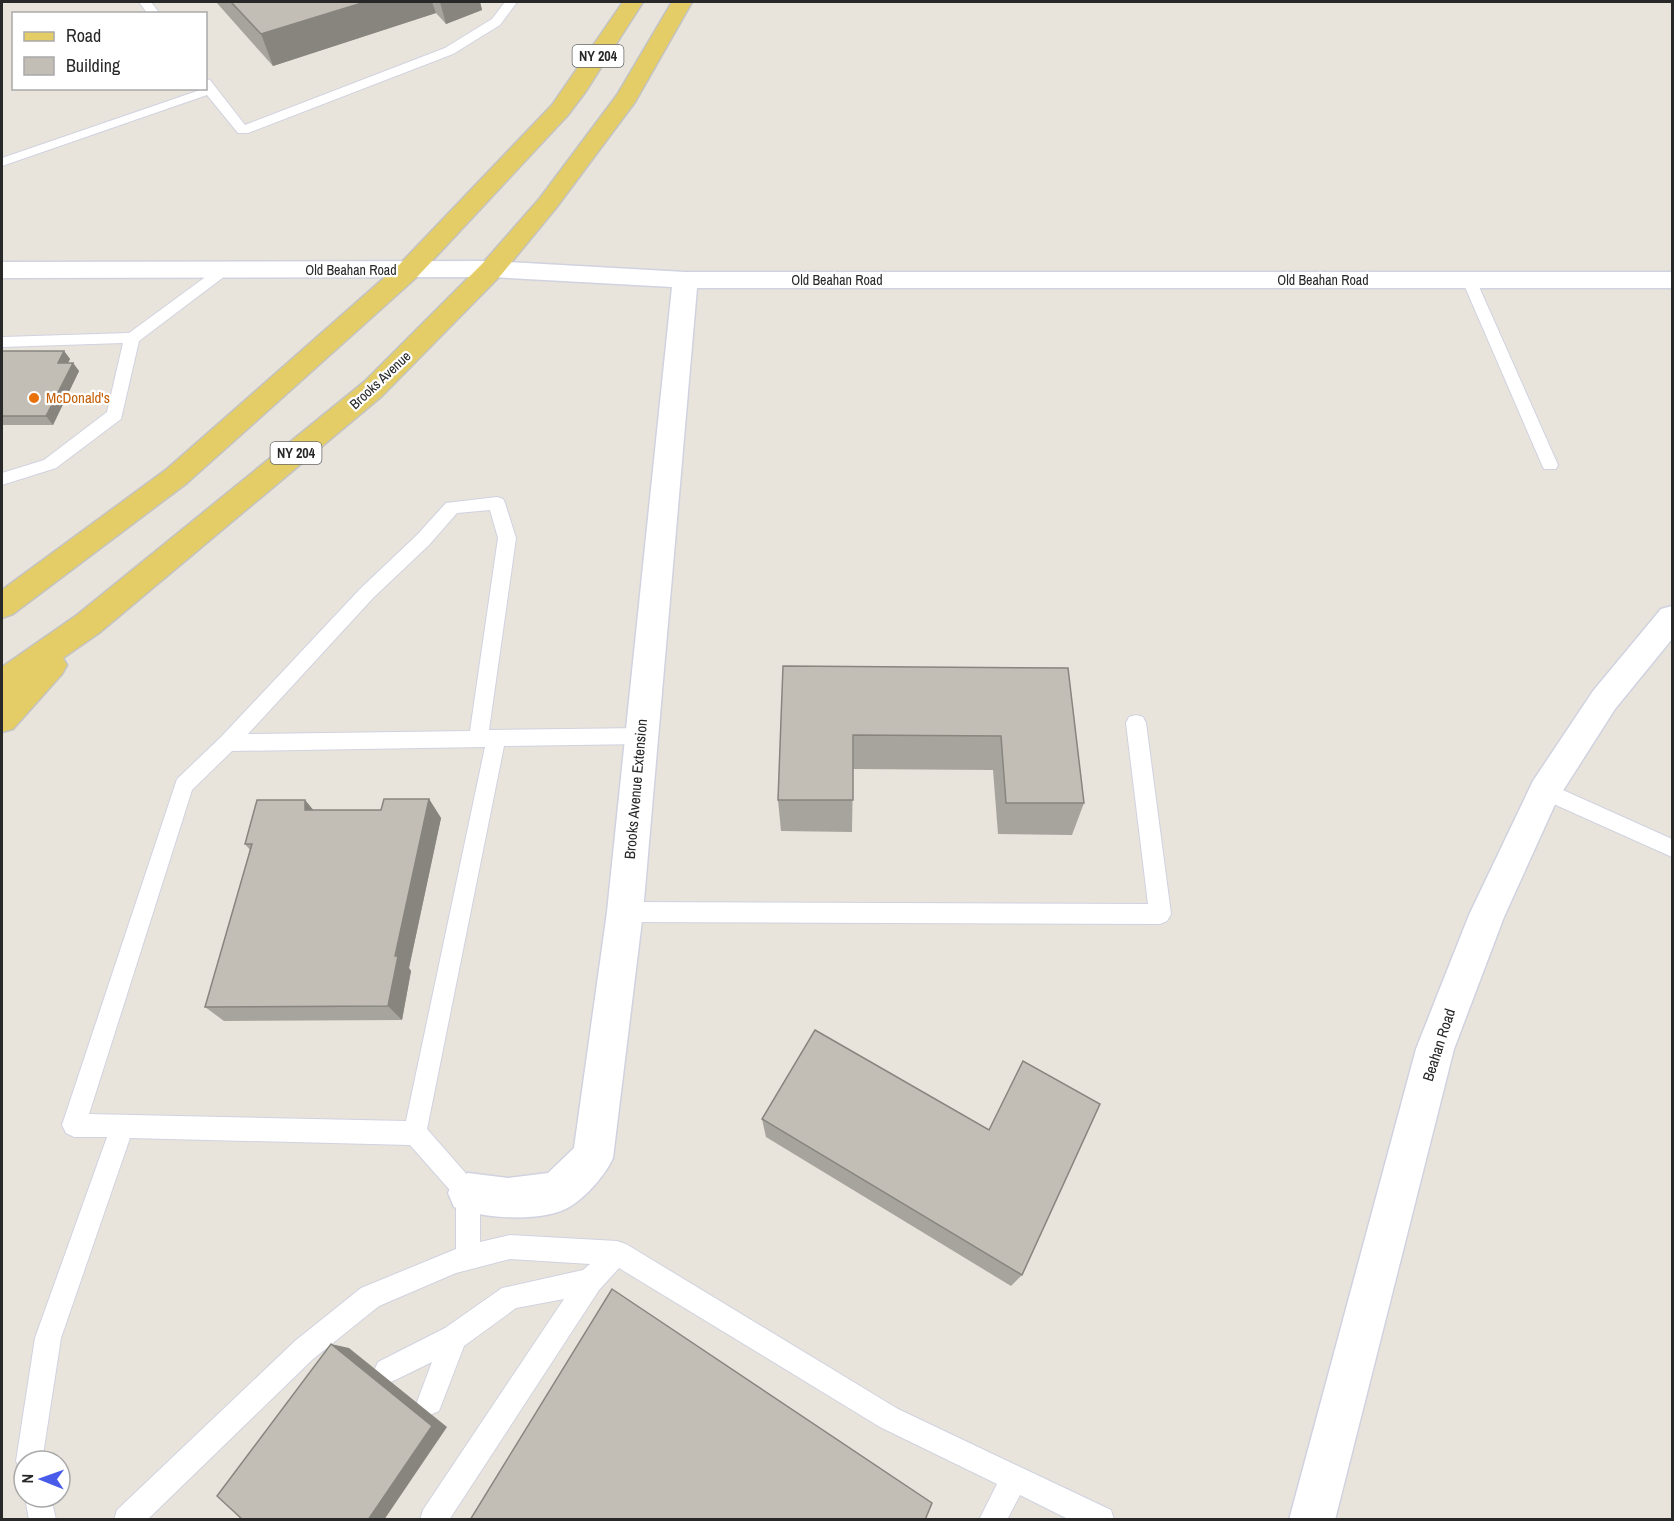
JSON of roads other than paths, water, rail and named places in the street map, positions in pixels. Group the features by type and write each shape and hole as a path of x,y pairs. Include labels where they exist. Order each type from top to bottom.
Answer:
{"main road":[{"name":"NY 204","path":"2,606 177,476 409,270 560,110 633,2"},
{"name":"Brooks Avenue","path":"2,684 88,624 374,389 492,269 548,203 627,97 682,2"},
{"name":"NY 204","path":"2,719 88,624"}],"street":[{"name":"Old Beahan Road","path":"2,270 492,269 685,280 1672,280"},
{"name":"Brooks Avenue Extension","path":"468,1193 508,1198 557,1192 593,1158 625,912 685,280"},
{"name":"Beahan Road","path":"1320,1515 1435,1049 1487,915 1545,791 1604,700 1672,618"}],"lane":[{"path":"208,86 243,130 449,51 496,22 511,2"},
{"path":"2,162 197,90"},
{"path":"2,342 132,338 224,270"},
{"path":"1469,280 1550,465"},
{"path":"2,480 50,464 115,415 125,360 132,338"},
{"path":"415,1133 487,739 507,538 497,503 452,507 423,540 367,593 228,743 184,785 74,1125 415,1133 468,1193 468,1258"},
{"path":"625,912 1160,914 1136,723"},
{"path":"228,743 641,736"},
{"path":"1545,791 1672,848"},
{"path":"31,1449 48,1338 123,1126"},
{"path":"127,1520 304,1350 370,1297 456,1261 510,1247 617,1253 889,1418 1101,1520"},
{"path":"433,1520 590,1281 617,1253"},
{"path":"387,1371 454,1337 511,1297 590,1281"},
{"path":"430,1402 454,1337"},
{"path":"992,1520 1014,1479"}],"place":[{"name":"McDonald's","path":"34,398"}]}
